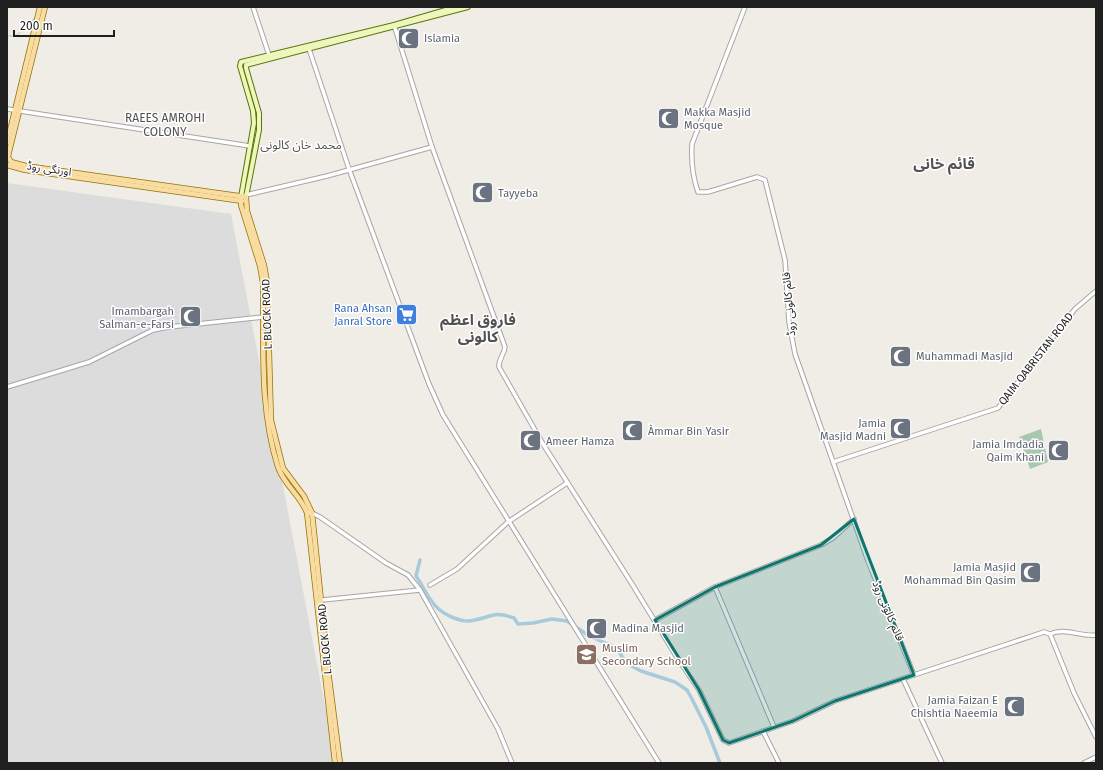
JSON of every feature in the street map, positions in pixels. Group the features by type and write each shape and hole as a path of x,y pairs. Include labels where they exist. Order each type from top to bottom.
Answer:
{"main road":[{"path":"7,143 40,7"},
{"name":"اورنگی روڈ","path":"45,7 21,111 8,157 13,164 244,198"},
{"name":"L BLOCK ROAD","path":"335,763 325,685 310,513 283,478 278,467 266,420 264,317 260,266 244,198 254,116 241,64 243,62 269,55 394,26 456,7"},
{"name":"L BLOCK ROAD","path":"340,763 328,670 322,600 310,513 304,496 282,466 271,420 268,367 268,297 265,269 244,198 258,130 259,113 245,66 468,7"},
{"name":"اورنگی روڈ","path":"7,165 25,170 244,198"},
{"path":"283,478 288,475"}],"street":[{"path":"253,7 269,55"},
{"name":"قائم کالونی روڈ","path":"745,7 692,144 691,166 698,192 708,192 757,177 765,180 786,260 789,322 795,354 868,561 914,675"},
{"path":"394,26 432,147 505,347 504,355 499,363 499,367 543,444 655,620 678,660 699,690 723,740 729,743 792,721 835,701 1038,633 1048,632 1050,634 1062,631 1090,636 1096,635"},
{"path":"309,49 349,169 428,382 443,415 508,522 570,618 659,763"},
{"path":"7,109 250,146"},
{"path":"244,198 432,147"},
{"name":"QAIM QABRISTAN ROAD","path":"833,462 998,408 1075,309 1096,291"},
{"path":"7,387 89,362 153,330 169,326 264,317"},
{"path":"430,585 457,568 508,522 567,482"},
{"path":"310,513 386,563 408,575 420,590 498,729 512,763"},
{"path":"655,620 715,587 821,545 833,538 854,519"},
{"path":"715,587 774,727"},
{"path":"322,600 420,590"},
{"path":"1050,634 1074,693 1096,737"},
{"path":"903,679 942,763"},
{"path":"763,731 779,763"},
{"path":"1084,763 1096,757"}],"highlighted area":[{"path":"854,519 914,675 835,701 793,721 729,743 723,740 699,690 655,620 715,587 821,545"}],"shaded area":[{"path":"7,183 231,214 336,763 7,763"}],"green space":[{"path":"1041,429 1048,462 1030,469 1019,437"}],"waterway":[{"path":"7,36 16,36 35,18"},
{"path":"420,560 416,576 431,601 446,614 457,619 467,621 494,615 502,615 514,618 518,624 552,619 567,621 589,636 617,648 624,660 630,665 641,671 675,682 687,690 706,727 720,763"}],"place":[{"name":"Islamia","path":"408,38"},
{"name":"Makka Masjid Mosque","path":"669,118"},
{"name":"Tayyeba","path":"482,193"},
{"name":"Rana Ahsan Janral Store","path":"407,314"},
{"name":"Imambargah Salman-e-Farsi","path":"190,317"},
{"name":"Muhammadi Masjid","path":"901,356"},
{"name":"Jamia Masjid Madni","path":"901,429"},
{"name":"Àmmar Bin Yasir","path":"633,431"},
{"name":"Ameer Hamza","path":"531,441"},
{"name":"Jamia Imdadia Qaim Khani","path":"1059,450"},
{"name":"Jamia Masjid Mohammad Bin Qasim","path":"1031,573"},
{"name":"Madina Masjid","path":"596,628"},
{"name":"Muslim Secondary School","path":"587,654"},
{"name":"Jamia Faizan E Chishtia Naeemia","path":"1014,706"}],"district":[{"name":"RAEES AMROHI COLONY","path":"165,125"},
{"name":"محمد خان کالونی","path":"301,145"},
{"name":"قائم خانى","path":"944,164"},
{"name":"فاروق اعظم کالونی","path":"478,328"}]}
